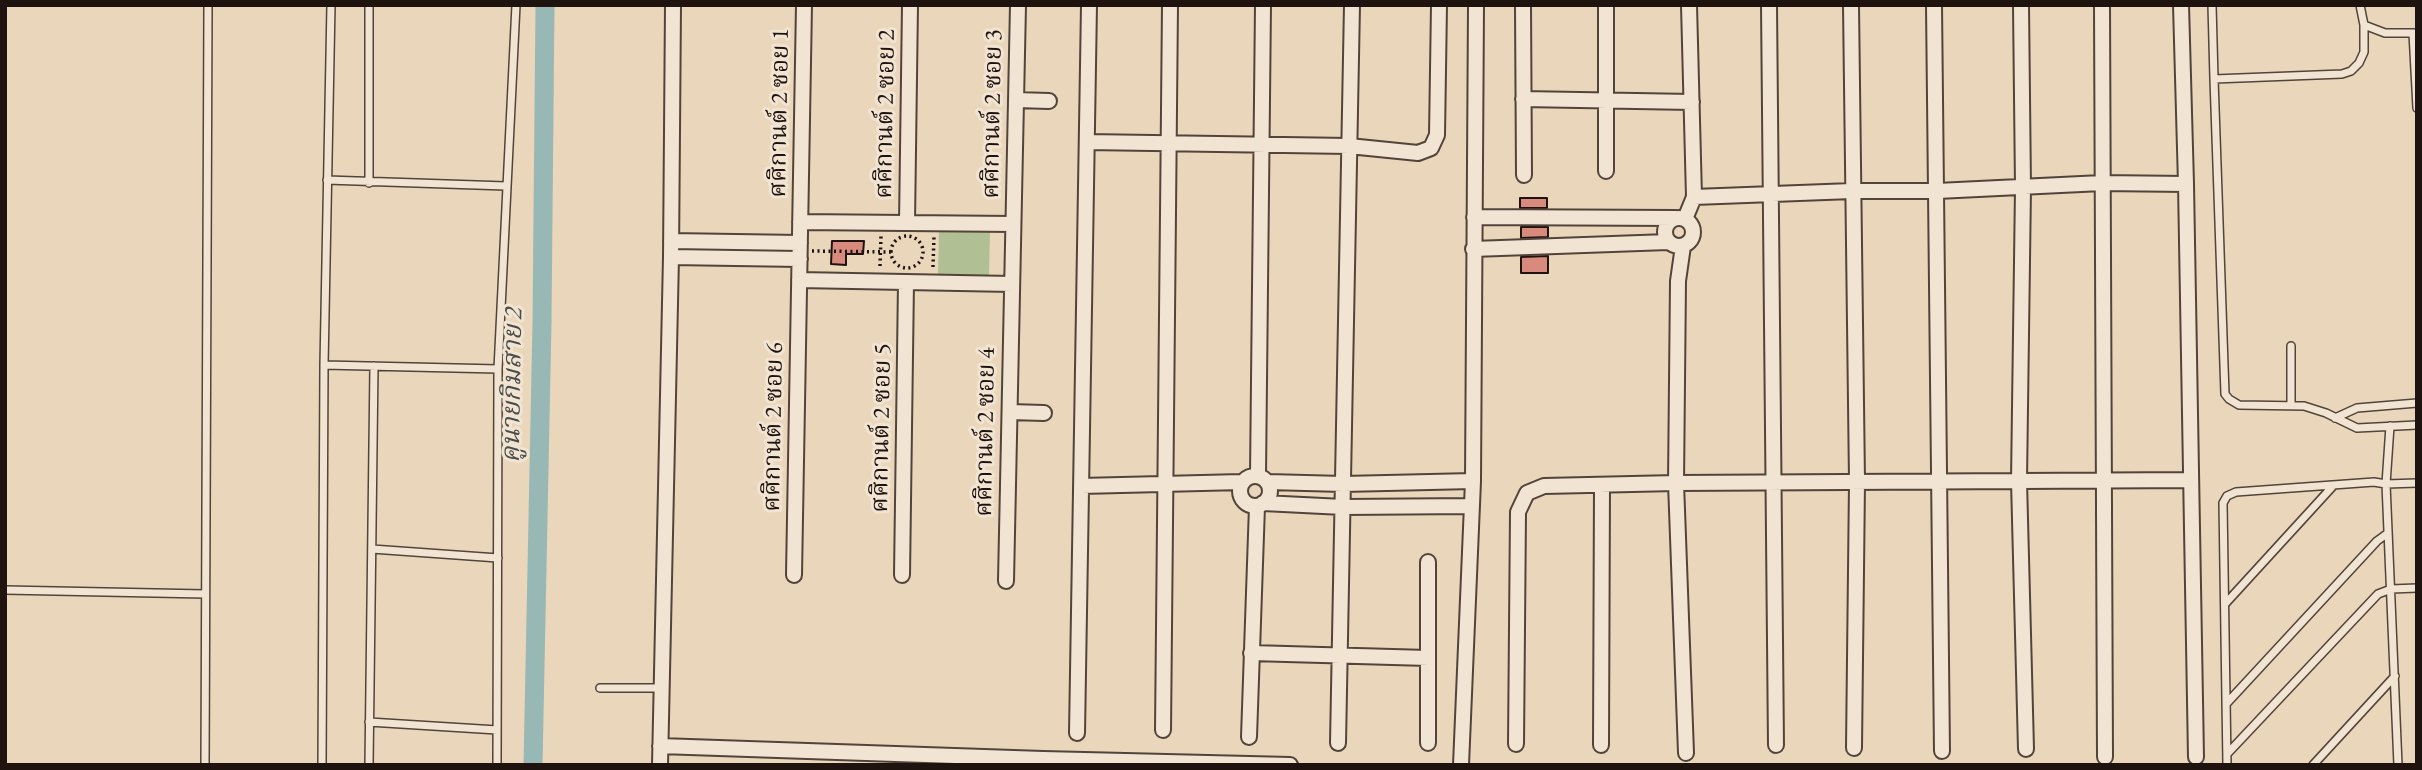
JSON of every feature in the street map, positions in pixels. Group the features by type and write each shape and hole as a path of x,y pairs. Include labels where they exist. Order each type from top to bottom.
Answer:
{"street":[{"path":"660,765 671,257 673,5"},
{"name":"ศศิกานต์ 2 ซอย 1","path":"800,251 804,5"},
{"name":"ศศิกานต์ 2 ซอย 2","path":"907,223 910,5"},
{"name":"ศศิกานต์ 2 ซอย 3","path":"1012,284 1017,5"},
{"path":"1077,733 1089,5"},
{"path":"1163,730 1170,5"},
{"path":"1249,737 1260,505 1270,494 1263,479 1263,5"},
{"path":"1338,744 1352,5"},
{"path":"1087,142 1169,145 1261,143 1349,146 1418,153 1430,148 1437,135 1439,5"},
{"path":"1461,765 1473,481 1476,5"},
{"path":"1523,5 1524,175"},
{"path":"1606,5 1606,171"},
{"path":"1668,242 1665,225 1680,218 1694,197 1689,5"},
{"path":"1769,5 1776,745"},
{"path":"1851,5 1857,482 1854,748"},
{"path":"1934,5 1942,751"},
{"path":"2021,5 2023,188 2019,481 2026,749"},
{"path":"2102,5 2105,757"},
{"path":"2181,5 2196,757"},
{"path":"1523,99 1692,102"},
{"path":"1016,100 1049,102"},
{"path":"1694,197 1937,191 2102,183 2186,184"},
{"path":"1473,250 1668,242 1678,247 1688,243 1693,233 1690,222 1680,218 1474,217"},
{"path":"800,222 1013,224"},
{"path":"671,241 800,251"},
{"path":"1683,246 1678,281 1676,483 1686,753"},
{"path":"671,257 800,251"},
{"name":"ศศิกานต์ 2 ซอย 6","path":"794,575 800,251"},
{"path":"799,280 1012,284"},
{"name":"ศศิกานต์ 2 ซอย 5","path":"902,575 906,282"},
{"name":"ศศิกานต์ 2 ซอย 4","path":"1006,581 1012,284"},
{"path":"1010,412 1044,413"},
{"path":"1081,486 1242,482 1252,475 1263,479 1343,484 1473,481"},
{"path":"1516,744 1518,512 1527,493 1545,486 1676,483 2191,480"},
{"path":"1242,482 1242,499 1246,503 1260,505 1472,506"},
{"path":"1601,745 1602,485"},
{"path":"1428,562 1428,743"},
{"path":"1251,653 1428,658"},
{"path":"660,746 1290,765"}],"lane":[{"path":"205,765 208,5"},
{"path":"322,765 324,365 331,5"},
{"path":"369,5 369,183"},
{"path":"497,765 498,369 516,5"},
{"path":"2212,5 2225,394 2239,405 2304,406 2357,428 2417,425"},
{"path":"2214,79 2342,74 2351,71 2359,64 2364,52 2364,25 2360,5"},
{"path":"2364,25 2385,33 2415,33 2417,108"},
{"path":"327,180 506,186"},
{"path":"2291,346 2291,405"},
{"path":"324,365 498,369"},
{"path":"369,765 374,366"},
{"path":"2335,418 2357,408 2417,403"},
{"path":"2390,426 2386,484 2398,765"},
{"path":"2227,765 2223,503 2227,496 2236,492 2333,485 2417,483"},
{"path":"2225,604 2333,485"},
{"path":"2227,703 2377,541 2388,533"},
{"path":"372,549 498,558"},
{"path":"2227,754 2378,594 2391,589 2417,587"},
{"path":"5,590 205,594"},
{"path":"2313,765 2395,676"},
{"path":"600,688 662,688"},
{"path":"369,722 497,730"}],"path":[{"path":"880,282 881,223"},
{"path":"933,282 934,223"},
{"path":"906,236 916,239 923,253 919,262 906,268 896,264 891,252 896,240 906,236"},
{"path":"800,251 891,252"},
{"path":"923,253 933,253"}],"green space":[{"path":"939,231 990,231 989,275 938,275"}],"building":[{"path":"1520,198 1547,198 1547,208 1520,208"},
{"path":"1521,227 1548,227 1548,237 1521,238"},
{"path":"832,241 864,241 863,254 846,254 846,265 831,264"},
{"path":"1548,256 1548,273 1521,273 1521,257"}],"waterway":[{"name":"คูนายกิมสาย 2","path":"533,765 545,5"}]}
